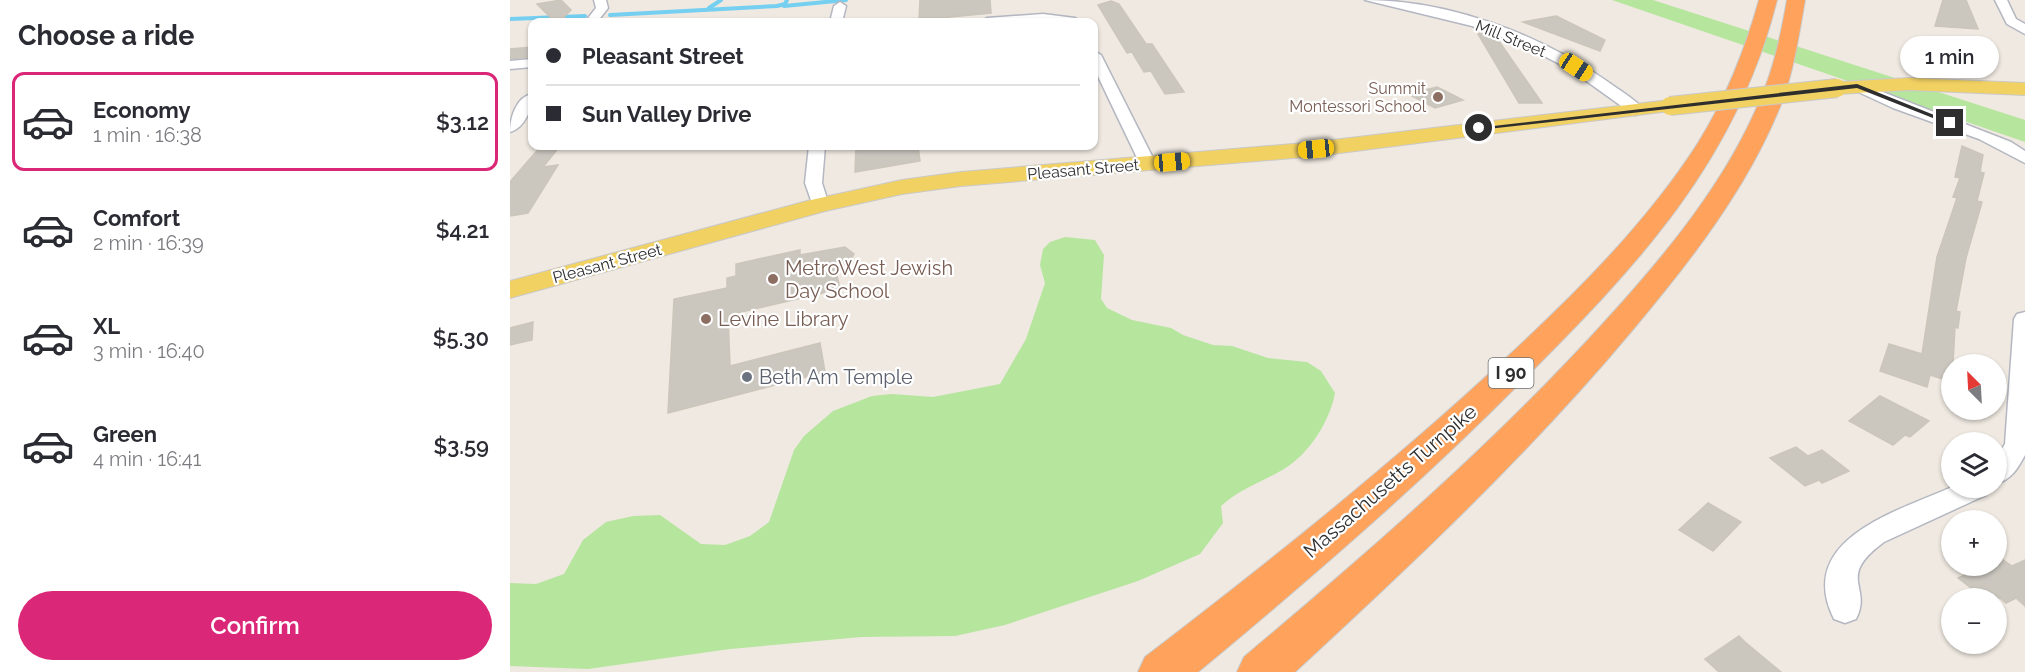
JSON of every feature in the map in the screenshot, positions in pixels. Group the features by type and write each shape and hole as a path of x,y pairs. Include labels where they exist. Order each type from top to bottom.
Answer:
{"highway":[{"name":"Massachusetts Turnpike","path":"1162,672 1295,565 1417,460 1509,375 1609,272 1675,192 1718,128 1751,61 1768,0"},
{"name":"I 90","path":"1261,672 1399,550 1507,447 1593,355 1672,261 1728,182 1762,120 1782,68 1796,0"}],"main road":[{"name":"Pleasant Street","path":"510,290 820,205 931,182 1342,147 1636,110 1857,86 1910,84 2025,89"}],"street":[{"path":"594,18 602,8 600,0"},
{"name":"Mill Street","path":"1371,0 1432,10 1474,22 1567,61 1636,110"},
{"path":"2001,0 2011,21 2025,30"},
{"path":"837,18 840,6"},
{"path":"510,65 528,63"},
{"path":"1098,63 1148,164"},
{"path":"1857,86 1882,98 1988,137 2025,158"},
{"path":"510,127 528,103"},
{"path":"817,150 813,182 820,205"},
{"path":"2007,463 2018,444 2025,319"},
{"path":"1845,610 1841,589 1842,571 1848,555 1874,534 1954,498"}],"green space":[{"path":"1612,0 1653,0 2025,120 2025,142"},
{"path":"1065,237 1095,240 1104,255 1101,299 1107,308 1132,320 1171,328 1183,335 1213,345 1232,346 1268,358 1307,362 1321,371 1335,393 1328,415 1310,446 1293,463 1243,490 1221,506 1223,523 1200,554 1138,581 1005,625 955,636 861,637 730,649 588,669 510,666 510,583 536,584 564,574 583,540 606,522 633,516 660,515 701,544 725,545 750,536 769,522 794,450 804,436 833,411 872,396 892,394 933,397 1000,384 1026,339 1045,283 1040,265 1043,249 1050,242"}],"building":[{"path":"561,0 571,10 563,18 551,18 537,4"},
{"path":"920,0 990,0 991,13 919,18"},
{"path":"1943,0 1966,0 1978,29 1935,26"},
{"path":"1111,1 1119,4 1146,44 1152,44 1184,92 1165,94 1151,71 1144,72 1132,52 1127,53 1098,5"},
{"path":"1556,16 1605,40 1600,51 1523,22"},
{"path":"1482,32 1496,37 1542,103 1519,103 1478,34"},
{"path":"528,47 528,57 510,59 510,49"},
{"path":"1437,87 1463,100 1435,108 1408,94"},
{"path":"1962,146 1983,155 1980,172 1984,173 1977,201 1982,202 1966,258 1956,311 1960,312 1958,328 1955,327 1954,354 1941,354 1941,378 1930,375 1927,387 1880,371 1889,344 1922,354 1937,257 1957,198 1953,197 1960,178 1955,177"},
{"path":"538,150 557,150 543,167 558,165 528,213 510,216 510,182"},
{"path":"856,150 919,150 920,161 855,172"},
{"path":"845,247 854,254 849,263 835,267 840,289 728,315 730,366 820,343 825,372 668,413 674,299 727,288 727,278 736,276 736,264 800,250 800,255"},
{"path":"533,322 532,340 510,345 510,328"},
{"path":"1880,396 1929,421 1910,437 1905,435 1893,445 1849,421"},
{"path":"1796,447 1808,456 1822,450 1849,471 1822,483 1819,480 1805,486 1770,458"},
{"path":"1708,503 1741,522 1713,551 1679,530"},
{"path":"2025,560 2025,606 2016,598 2007,602 2007,588 1971,588 1958,578 1962,576 2007,576 2007,563 2012,566"},
{"path":"1739,636 1781,672 1719,672 1705,659"}],"waterway":[{"path":"709,8 721,0"},
{"path":"610,15 777,6 785,4 787,0"},
{"path":"784,6 846,0"},
{"path":"535,18 585,16"},
{"path":"510,19 528,18"}],"place":[{"name":"Summit Montessori School","path":"1438,97"},
{"name":"MetroWest Jewish Day School","path":"773,279"},
{"name":"Levine Library","path":"706,319"},
{"name":"Beth Am Temple","path":"747,377"}],"route":[{"path":"1479,128 1857,86 1872,94 1950,123"}]}
